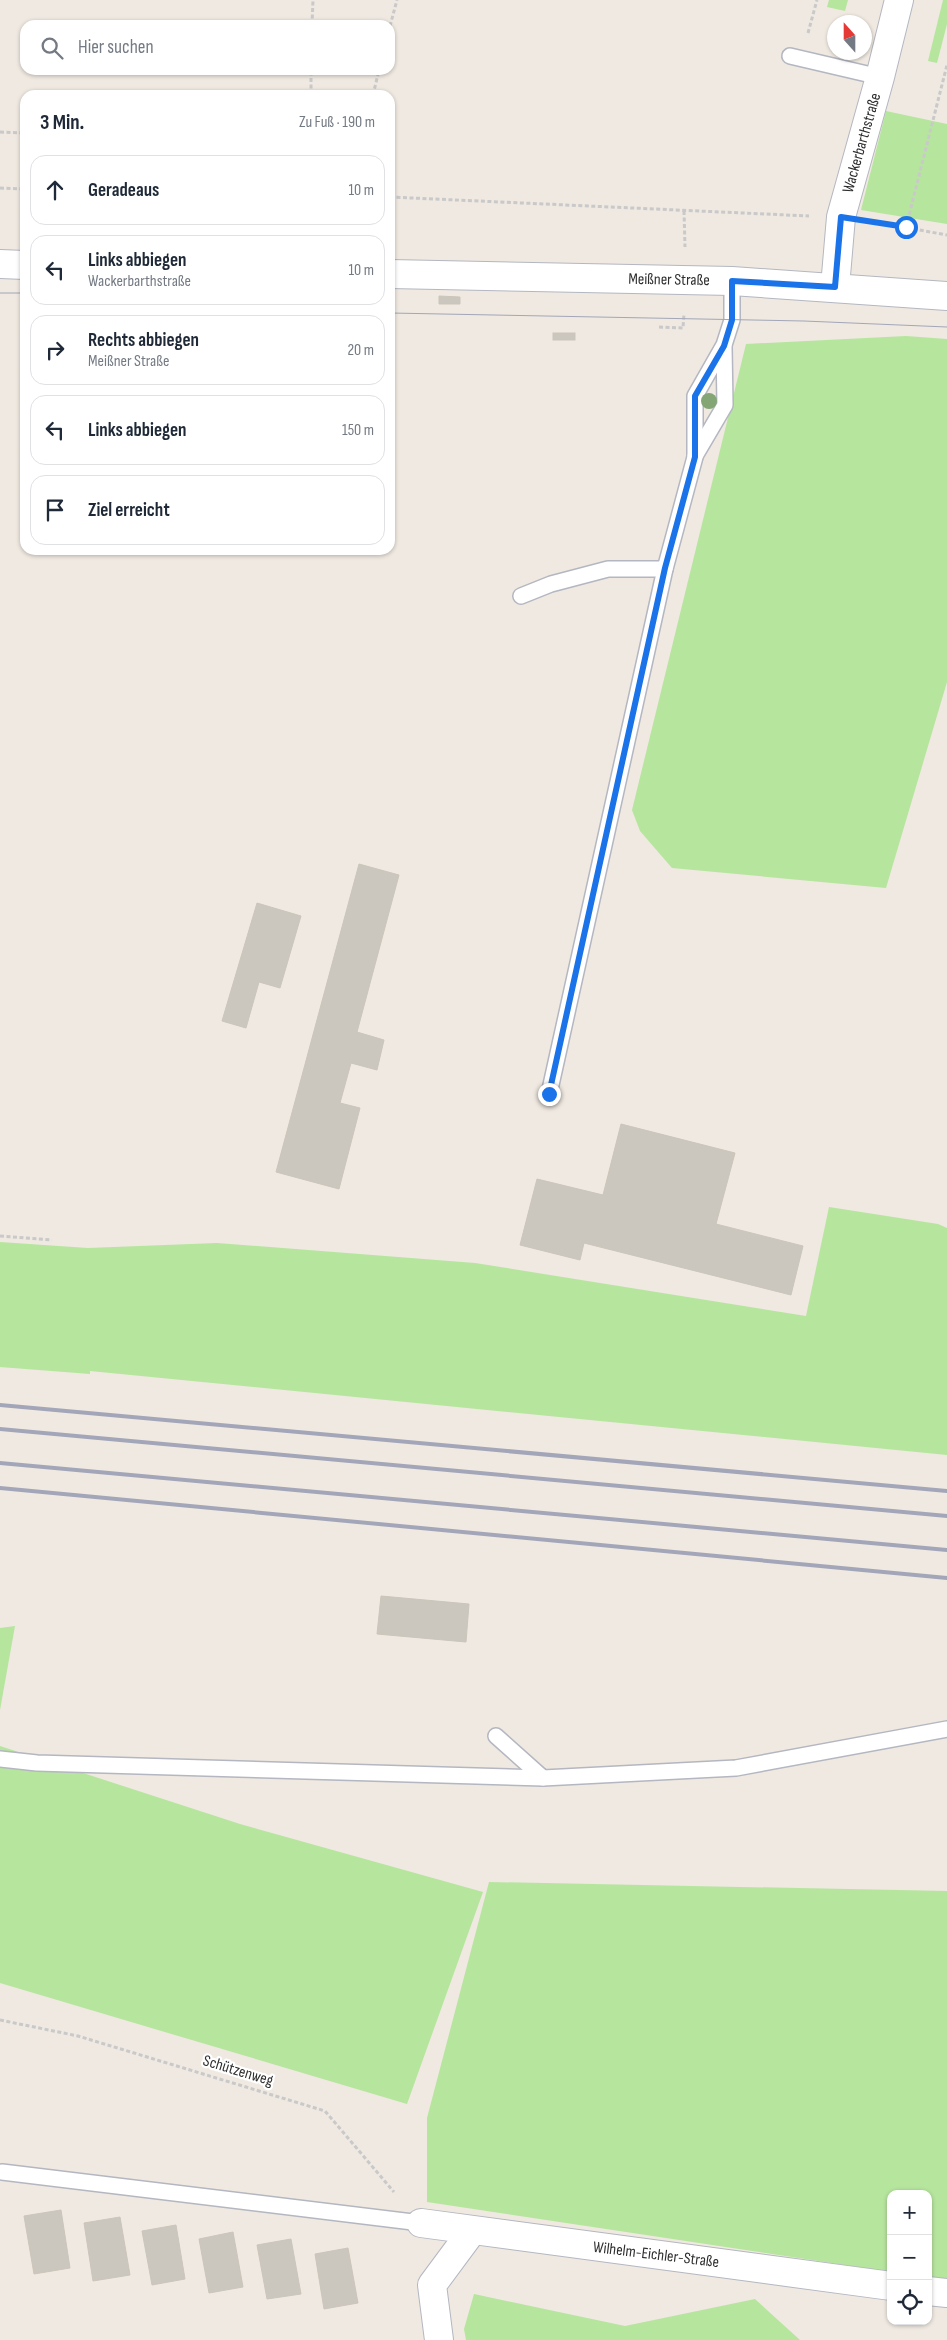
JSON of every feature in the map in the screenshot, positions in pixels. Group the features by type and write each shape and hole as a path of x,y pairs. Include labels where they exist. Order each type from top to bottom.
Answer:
{"street":[{"name":"Wackerbarthstraße","path":"835,287 841,217 880,77 899,0"},
{"path":"0,264 20,265"},
{"name":"Meißner Straße","path":"395,274 732,281 947,296"},
{"name":"Wilhelm-Eichler-Straße","path":"421,2223 887,2285"},
{"path":"439,2340 432,2285 472,2231"},
{"path":"932,2291 947,2293"}],"lane":[{"path":"796,57 880,77"},
{"path":"695,457 695,396 724,346 732,320 732,281"},
{"path":"549,1094 665,568 695,457 725,404 724,346"},
{"path":"521,596 551,584 608,570 665,568"},
{"path":"0,1759 37,1763 543,1778 736,1768 947,1729"},
{"path":"496,1736 543,1778"},
{"path":"2,2172 421,2223"}],"path":[{"path":"312,20 313,0"},
{"path":"392,20 397,0"},
{"path":"796,57 817,0"},
{"path":"906,227 947,65"},
{"path":"311,75 311,90"},
{"path":"373,90 378,75"},
{"path":"0,132 20,133"},
{"path":"0,188 20,188"},
{"path":"395,197 841,217 947,235"},
{"path":"659,327 684,328 684,306"},
{"path":"0,1236 52,1240"},
{"name":"Schützenweg","path":"0,2020 78,2036 325,2111 421,2223"}],"green space":[{"path":"829,0 848,0 845,11 827,7"},
{"path":"943,0 947,0 947,24 937,63 928,61"},
{"path":"886,111 947,124 947,224 861,210"},
{"path":"906,336 947,339 947,682 886,888 672,868 640,831 632,810 746,344"},
{"path":"829,1207 938,1224 947,1228 947,1455 90,1371 90,1374 0,1367 0,1242 88,1248 217,1243 475,1263 806,1316"},
{"path":"15,1626 0,1710 0,1628"},
{"path":"0,1746 240,1824 483,1892 407,2104 0,1983"},
{"path":"489,1882 947,1891 947,2281 932,2279 932,2190 887,2190 887,2271 427,2202 427,2118"},
{"path":"474,2294 625,2326 755,2299 800,2340 466,2340 464,2329"}],"building":[{"path":"439,296 460,297 460,304 439,304"},
{"path":"553,333 575,333 575,340 553,340"},
{"path":"359,864 399,875 357,1032 384,1040 377,1070 351,1063 340,1103 360,1108 339,1189 276,1172"},
{"path":"257,903 301,916 280,988 259,982 246,1028 222,1021"},
{"path":"621,1124 735,1153 716,1224 803,1246 791,1295 584,1243 580,1260 520,1245 537,1179 603,1195"},
{"path":"381,1596 469,1604 466,1642 377,1634"},
{"path":"61,2210 70,2268 34,2274 24,2216"},
{"path":"120,2217 130,2275 93,2281 84,2223"},
{"path":"176,2225 185,2279 152,2285 142,2231"},
{"path":"233,2232 243,2287 209,2293 199,2239"},
{"path":"291,2239 301,2294 267,2299 257,2245"},
{"path":"348,2248 358,2303 324,2309 315,2254"}],"tram line":[{"path":"0,293 20,293"},
{"path":"395,313 804,321 947,327"}],"railway":[{"path":"0,1405 947,1491"},
{"path":"0,1429 947,1516"},
{"path":"0,1463 947,1550"},
{"path":"0,1488 947,1578"}],"route":[{"path":"549,1094 665,568 695,457 695,396 724,346 732,320 732,281 835,287 841,217 906,227"}]}
